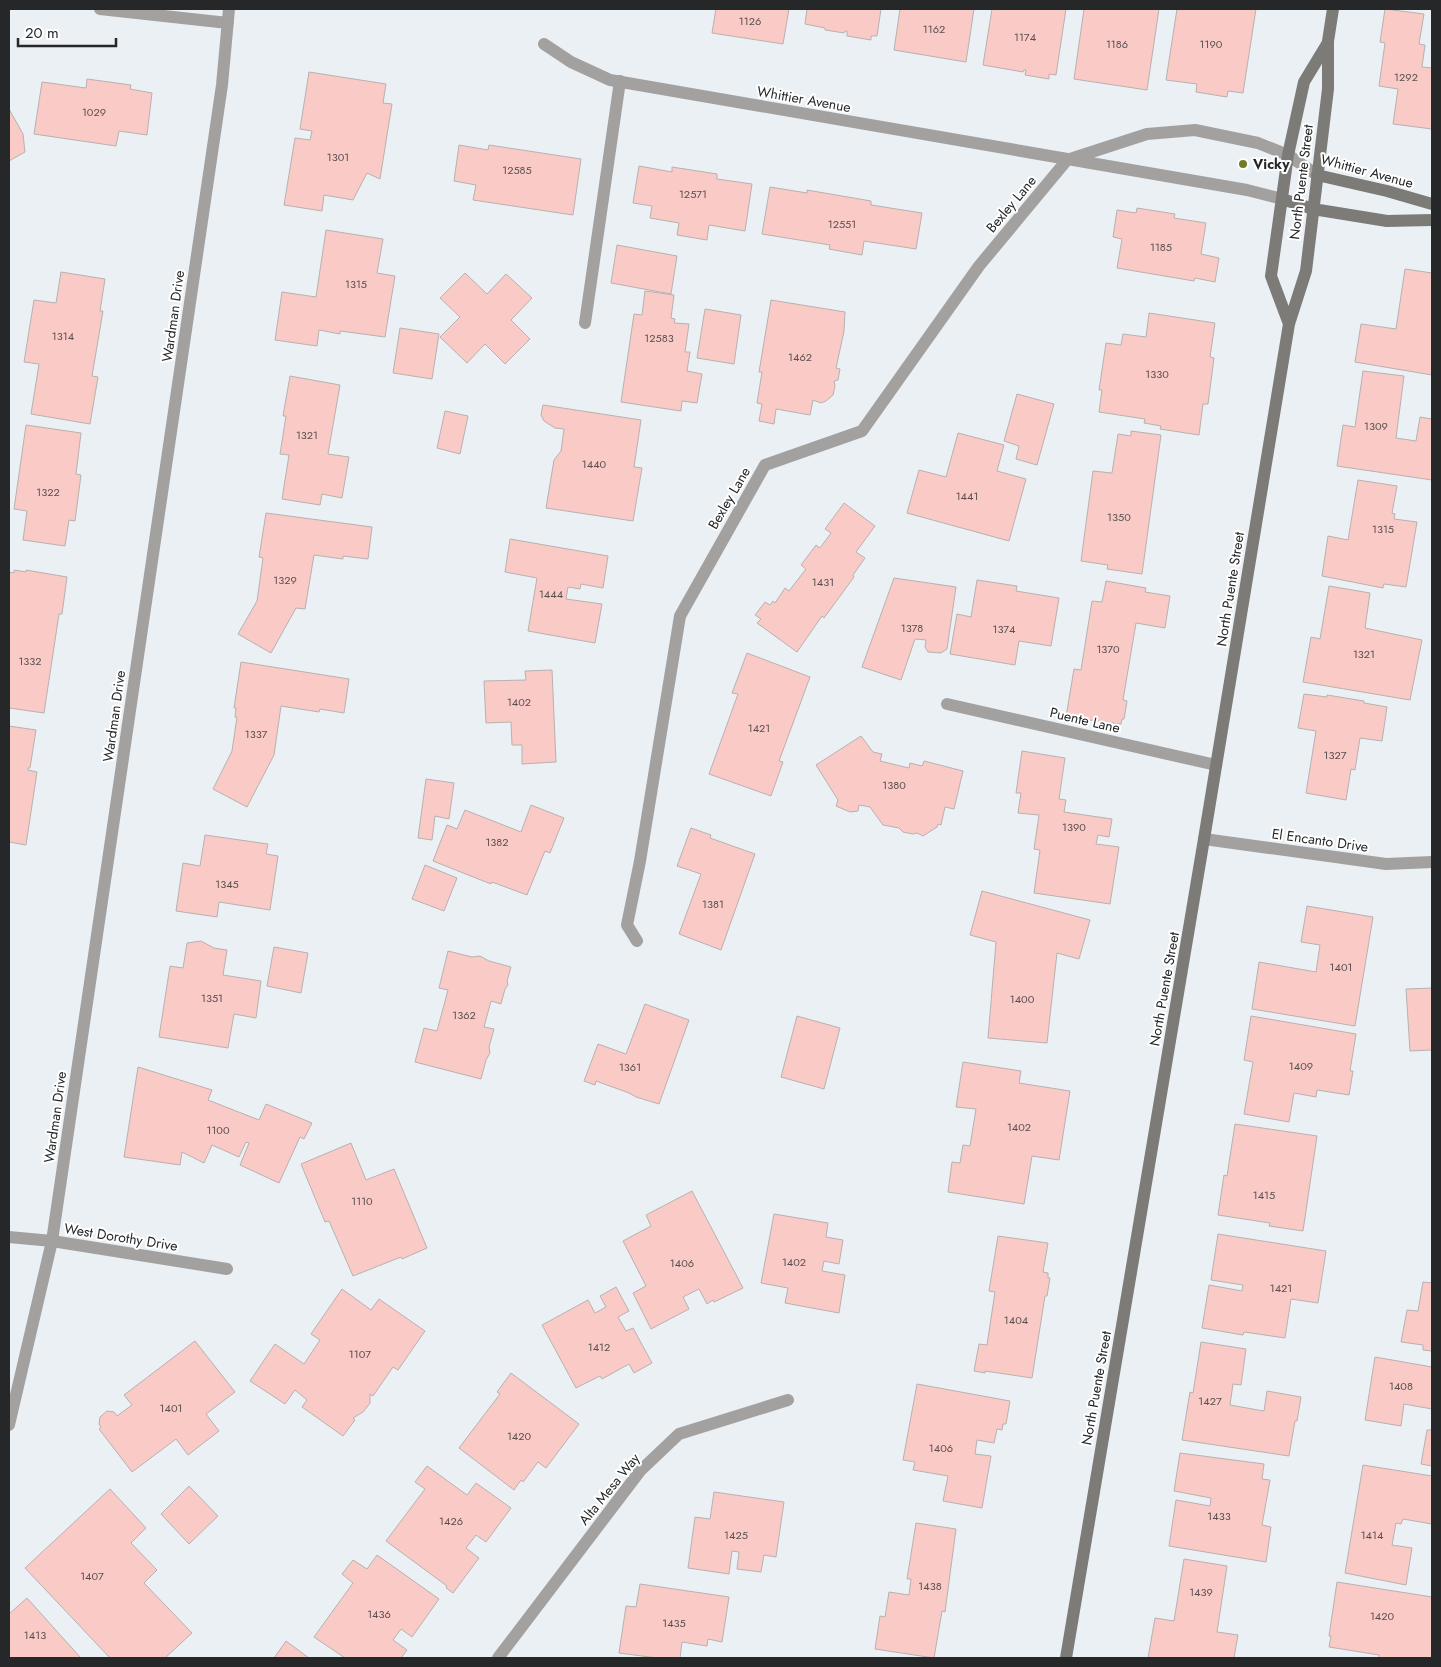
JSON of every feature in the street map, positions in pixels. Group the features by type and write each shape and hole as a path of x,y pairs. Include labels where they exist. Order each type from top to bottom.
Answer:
{"street":[{"path":"100,9 228,23"},
{"name":"Wardman Drive","path":"9,1425 52,1241 221,94 229,9"},
{"name":"North Puente Street","path":"1066,1658 1289,324 1306,272 1328,89 1328,41 1333,9"},
{"name":"North Puente Street","path":"1289,324 1271,276 1288,155 1304,82 1328,41"},
{"name":"Whittier Avenue","path":"544,44 571,62 610,80 620,82 1247,190 1313,209 1386,220 1432,220"},
{"path":"585,323 620,82"},
{"name":"Whittier Avenue","path":"1068,160 1147,134 1195,130 1258,144 1288,155 1317,175 1387,191 1432,204"},
{"name":"Bexley Lane","path":"637,941 627,925 640,861 680,616 765,465 862,431 979,266 1068,160"},
{"name":"Puente Lane","path":"948,704 1216,765"},
{"name":"El Encanto Drive","path":"1204,839 1386,864 1432,862"},
{"name":"West Dorothy Drive","path":"9,1237 52,1241 227,1269"},
{"name":"Alta Mesa Way","path":"498,1658 640,1471 679,1434 788,1400"}],"building":[{"path":"716,9 789,9 783,44 712,33"},
{"path":"807,9 881,9 877,36 871,36 871,40 847,36 847,31 844,33 825,30 825,28 805,24"},
{"path":"900,9 974,9 966,62 894,50"},
{"path":"992,9 1066,9 1056,75 1049,74 1049,79 1025,75 1026,70 1023,72 983,65"},
{"path":"1084,9 1159,9 1147,90 1074,79"},
{"path":"1177,9 1256,9 1243,93 1228,91 1227,97 1196,92 1197,84 1166,80"},
{"path":"1385,9 1424,14 1419,44 1425,45 1422,67 1432,68 1432,129 1393,124 1398,89 1379,86 1385,43 1380,42"},
{"path":"309,72 386,84 383,103 392,104 380,179 367,173 353,200 324,195 322,211 284,205 295,138 310,140 312,131 300,129"},
{"path":"87,79 131,85 130,89 152,93 147,135 119,131 116,146 34,134 42,82 86,88"},
{"path":"9,109 23,134 25,152 9,161"},
{"path":"459,145 488,150 489,145 581,159 573,215 473,200 476,185 454,181"},
{"path":"639,166 672,172 672,167 717,174 717,179 752,184 745,231 709,225 707,240 677,235 679,223 650,218 652,206 633,203"},
{"path":"770,187 807,193 807,190 871,201 871,205 922,213 916,249 864,241 862,255 829,249 830,245 762,234"},
{"path":"1137,208 1175,214 1174,218 1206,223 1201,254 1219,258 1215,282 1195,278 1194,281 1117,268 1122,239 1113,237 1117,210 1136,213"},
{"path":"326,230 383,239 377,273 395,276 385,337 340,331 340,334 319,330 317,346 275,340 282,292 316,297"},
{"path":"617,245 677,256 671,294 611,283"},
{"path":"1405,269 1432,273 1432,375 1355,362 1361,324 1396,329"},
{"path":"61,272 105,279 100,311 103,311 92,376 98,377 90,424 31,414 39,364 24,362 34,300 56,303"},
{"path":"465,273 487,294 506,274 532,298 511,320 530,339 505,364 485,344 467,363 440,337 460,317 440,298"},
{"path":"645,291 674,295 671,318 675,319 674,323 689,324 685,352 690,352 687,371 702,374 697,403 682,401 681,411 621,402 634,314 642,315"},
{"path":"771,300 845,312 844,331 836,368 840,369 838,380 834,381 833,395 821,403 813,400 810,415 776,409 774,424 759,421 762,404 757,403 762,372 759,372"},
{"path":"705,309 741,315 734,364 697,358"},
{"path":"1149,313 1215,323 1210,357 1214,358 1208,404 1203,404 1199,435 1160,429 1161,426 1144,423 1145,419 1099,412 1102,390 1099,390 1106,343 1121,345 1123,334 1146,337"},
{"path":"400,328 439,334 432,379 393,373"},
{"path":"1363,371 1404,376 1396,438 1416,441 1420,417 1432,419 1432,480 1337,466 1343,425 1355,427"},
{"path":"290,376 340,385 328,454 349,457 342,498 322,494 320,505 282,499 289,455 280,454 286,416 283,416"},
{"path":"1017,394 1054,404 1037,465 1016,459 1019,446 1004,441"},
{"path":"543,405 641,420 634,467 642,468 633,521 546,508 554,460 561,451 564,429 555,428 544,421 541,415"},
{"path":"445,411 468,416 460,454 437,448"},
{"path":"26,425 81,433 76,474 81,475 75,521 69,520 65,546 23,540 27,511 14,509"},
{"path":"1131,431 1161,435 1142,574 1107,569 1108,565 1081,561 1093,471 1112,473 1118,434 1131,436"},
{"path":"958,433 1004,445 997,471 1026,479 1009,541 907,513 919,470 946,477"},
{"path":"1358,480 1397,486 1392,513 1395,514 1394,519 1417,522 1406,587 1384,584 1383,588 1322,576 1328,536 1348,540"},
{"path":"844,503 875,526 856,552 865,558 853,575 854,577 824,618 822,616 797,652 757,623 761,619 755,615 765,602 770,605 773,601 775,603 785,588 789,591 806,569 801,565 816,545 820,548 831,533 825,529"},
{"path":"266,513 372,527 368,559 343,556 343,559 314,555 305,609 296,608 271,653 238,634 257,601 263,558 259,557"},
{"path":"510,539 608,556 603,588 581,584 580,589 568,587 566,599 602,604 595,643 528,631 537,578 505,572"},
{"path":"14,570 26,572 26,570 67,577 62,614 59,614 44,713 9,708 9,572 14,573"},
{"path":"894,578 956,587 947,649 941,653 928,652 925,647 926,640 915,639 901,680 862,667"},
{"path":"977,580 1017,586 1016,591 1059,598 1051,646 1019,641 1015,665 950,654 957,614 971,617"},
{"path":"1106,581 1146,588 1145,592 1170,596 1165,628 1136,623 1123,700 1127,701 1124,719 1122,719 1121,724 1066,717 1074,669 1081,670 1092,601 1102,602"},
{"path":"1329,586 1370,593 1365,628 1422,640 1410,700 1303,682 1311,637 1320,639"},
{"path":"747,653 810,677 779,761 783,762 771,796 709,774 738,694 732,693"},
{"path":"241,662 349,679 344,713 320,709 319,712 281,706 274,755 247,807 213,789 232,751 237,717 235,717 236,708 234,708"},
{"path":"552,670 556,762 522,764 522,745 512,745 511,722 486,723 484,681 526,680 525,671"},
{"path":"1304,694 1327,697 1327,695 1387,707 1382,741 1360,738 1355,770 1351,769 1346,800 1306,793 1316,731 1298,728"},
{"path":"9,726 36,730 30,768 28,768 28,770 37,772 26,845 9,842"},
{"path":"861,736 873,752 882,754 880,761 909,768 910,763 922,766 924,761 963,771 954,809 945,807 941,825 938,824 937,827 923,836 883,825 870,807 859,805 858,811 850,812 836,806 838,800 816,765"},
{"path":"1022,751 1065,758 1059,799 1066,800 1064,812 1112,819 1109,837 1098,835 1096,844 1119,847 1110,904 1034,893 1040,850 1034,849 1039,815 1018,813 1021,793 1016,793"},
{"path":"426,779 454,783 449,819 435,816 432,840 418,838"},
{"path":"531,805 564,818 550,853 545,851 527,895 492,882 491,884 433,861 447,825 457,829 465,810 521,832"},
{"path":"691,828 711,835 710,838 755,854 721,950 679,934 701,874 677,866"},
{"path":"205,835 268,844 266,854 278,856 270,910 219,902 217,917 176,911 183,863 200,866"},
{"path":"425,865 457,878 444,911 412,899"},
{"path":"982,891 1090,920 1079,959 1057,953 1047,1043 988,1038 996,942 970,935"},
{"path":"1307,906 1373,917 1355,1026 1252,1009 1259,962 1316,972 1320,945 1301,942"},
{"path":"201,941 214,948 227,950 223,975 261,981 256,1018 234,1014 228,1048 159,1037 170,966 183,968 187,943"},
{"path":"274,947 308,953 301,993 267,986"},
{"path":"448,951 472,957 480,956 489,961 511,967 507,981 508,985 501,1004 491,1001 484,1027 494,1029 489,1047 490,1053 481,1079 415,1062 424,1028 437,1031 448,990 439,988"},
{"path":"1432,988 1432,1050 1410,1051 1406,989"},
{"path":"645,1004 689,1020 659,1104 596,1081 595,1085 584,1081 598,1044 626,1054"},
{"path":"797,1016 840,1028 824,1089 781,1077"},
{"path":"1251,1016 1356,1034 1350,1071 1353,1071 1349,1095 1317,1090 1316,1097 1294,1093 1289,1122 1244,1114 1253,1062 1244,1060"},
{"path":"963,1062 1021,1071 1019,1083 1070,1091 1059,1160 1032,1156 1024,1204 948,1192 952,1162 960,1163 963,1145 970,1146 976,1109 956,1107"},
{"path":"138,1067 212,1090 208,1100 259,1120 266,1104 312,1123 304,1139 300,1137 279,1183 240,1165 249,1143 246,1142 239,1157 212,1145 204,1163 182,1152 180,1165 124,1157"},
{"path":"1235,1124 1317,1136 1303,1231 1269,1226 1270,1223 1218,1215 1224,1175 1227,1176"},
{"path":"351,1143 366,1180 394,1169 427,1248 353,1276 329,1221 325,1222 301,1164"},
{"path":"692,1191 743,1288 707,1304 699,1289 683,1297 689,1309 651,1329 633,1293 646,1286 623,1241 651,1226 646,1215"},
{"path":"774,1214 828,1223 826,1237 843,1240 839,1264 824,1261 822,1271 845,1275 839,1313 785,1303 788,1288 761,1283"},
{"path":"1218,1234 1326,1251 1318,1303 1291,1299 1285,1338 1244,1332 1243,1335 1202,1328 1209,1285 1242,1291 1243,1285 1211,1280"},
{"path":"998,1236 1048,1243 1043,1272 1048,1273 1048,1278 1050,1278 1047,1296 1045,1296 1032,1378 974,1371 979,1344 987,1345 995,1292 989,1291"},
{"path":"1423,1282 1432,1283 1432,1351 1423,1350 1423,1345 1401,1342 1407,1310 1418,1311"},
{"path":"616,1287 629,1311 618,1317 626,1331 633,1328 652,1363 634,1373 629,1364 602,1379 600,1376 576,1388 542,1325 588,1300 595,1313 606,1307 600,1296"},
{"path":"342,1289 371,1310 379,1299 425,1331 398,1370 393,1367 373,1396 370,1394 370,1403 363,1412 353,1418 355,1420 343,1436 302,1407 307,1400 295,1390 285,1404 250,1381 275,1344 304,1364 320,1340 311,1334"},
{"path":"195,1341 235,1392 206,1414 219,1431 188,1455 176,1439 132,1472 99,1429 101,1427 99,1424 100,1417 107,1411 114,1412 117,1416 132,1405 124,1395"},
{"path":"1201,1342 1246,1349 1241,1385 1233,1384 1230,1405 1264,1411 1267,1391 1301,1397 1289,1456 1182,1440 1190,1392 1193,1393"},
{"path":"1375,1357 1432,1367 1432,1409 1404,1404 1401,1426 1365,1420"},
{"path":"511,1373 579,1424 546,1468 538,1462 523,1482 521,1480 514,1490 459,1448 500,1394 497,1392"},
{"path":"917,1384 1010,1401 1006,1424 1003,1424 1002,1430 997,1429 994,1443 977,1440 975,1454 991,1456 982,1508 943,1501 948,1476 913,1470 915,1462 903,1460"},
{"path":"1427,1430 1432,1430 1432,1466 1421,1464"},
{"path":"1180,1453 1264,1464 1262,1479 1270,1480 1262,1525 1271,1527 1266,1562 1169,1546 1176,1500 1210,1506 1211,1498 1174,1491"},
{"path":"1363,1465 1432,1476 1432,1524 1403,1519 1401,1524 1396,1523 1392,1545 1412,1548 1406,1585 1345,1573"},
{"path":"427,1466 467,1495 476,1483 511,1508 486,1542 476,1535 466,1548 479,1558 453,1593 446,1588 447,1586 386,1541 425,1489 415,1482"},
{"path":"189,1486 218,1516 189,1544 161,1514"},
{"path":"110,1489 146,1528 131,1543 157,1570 144,1583 192,1633 165,1658 110,1658 25,1568"},
{"path":"714,1492 784,1502 776,1557 764,1555 761,1572 737,1569 739,1552 732,1551 729,1574 688,1568 695,1517 710,1519"},
{"path":"916,1523 956,1529 945,1612 942,1611 934,1658 875,1649 880,1616 885,1617 889,1592 909,1595 911,1579 907,1579"},
{"path":"377,1555 439,1599 412,1637 401,1629 393,1640 407,1650 401,1658 345,1658 314,1637 353,1583 342,1574 353,1560 367,1569"},
{"path":"1184,1559 1227,1566 1217,1632 1238,1635 1234,1658 1148,1658 1155,1618 1174,1621"},
{"path":"1337,1582 1432,1597 1432,1658 1379,1658 1379,1655 1329,1647"},
{"path":"640,1584 729,1597 722,1642 708,1639 707,1646 682,1642 680,1658 657,1658 619,1653 626,1606 636,1607"},
{"path":"27,1598 80,1657 9,1658 9,1614"},
{"path":"286,1641 309,1658 274,1658"}],"place":[{"name":"Vicky","path":"1243,164"}]}
